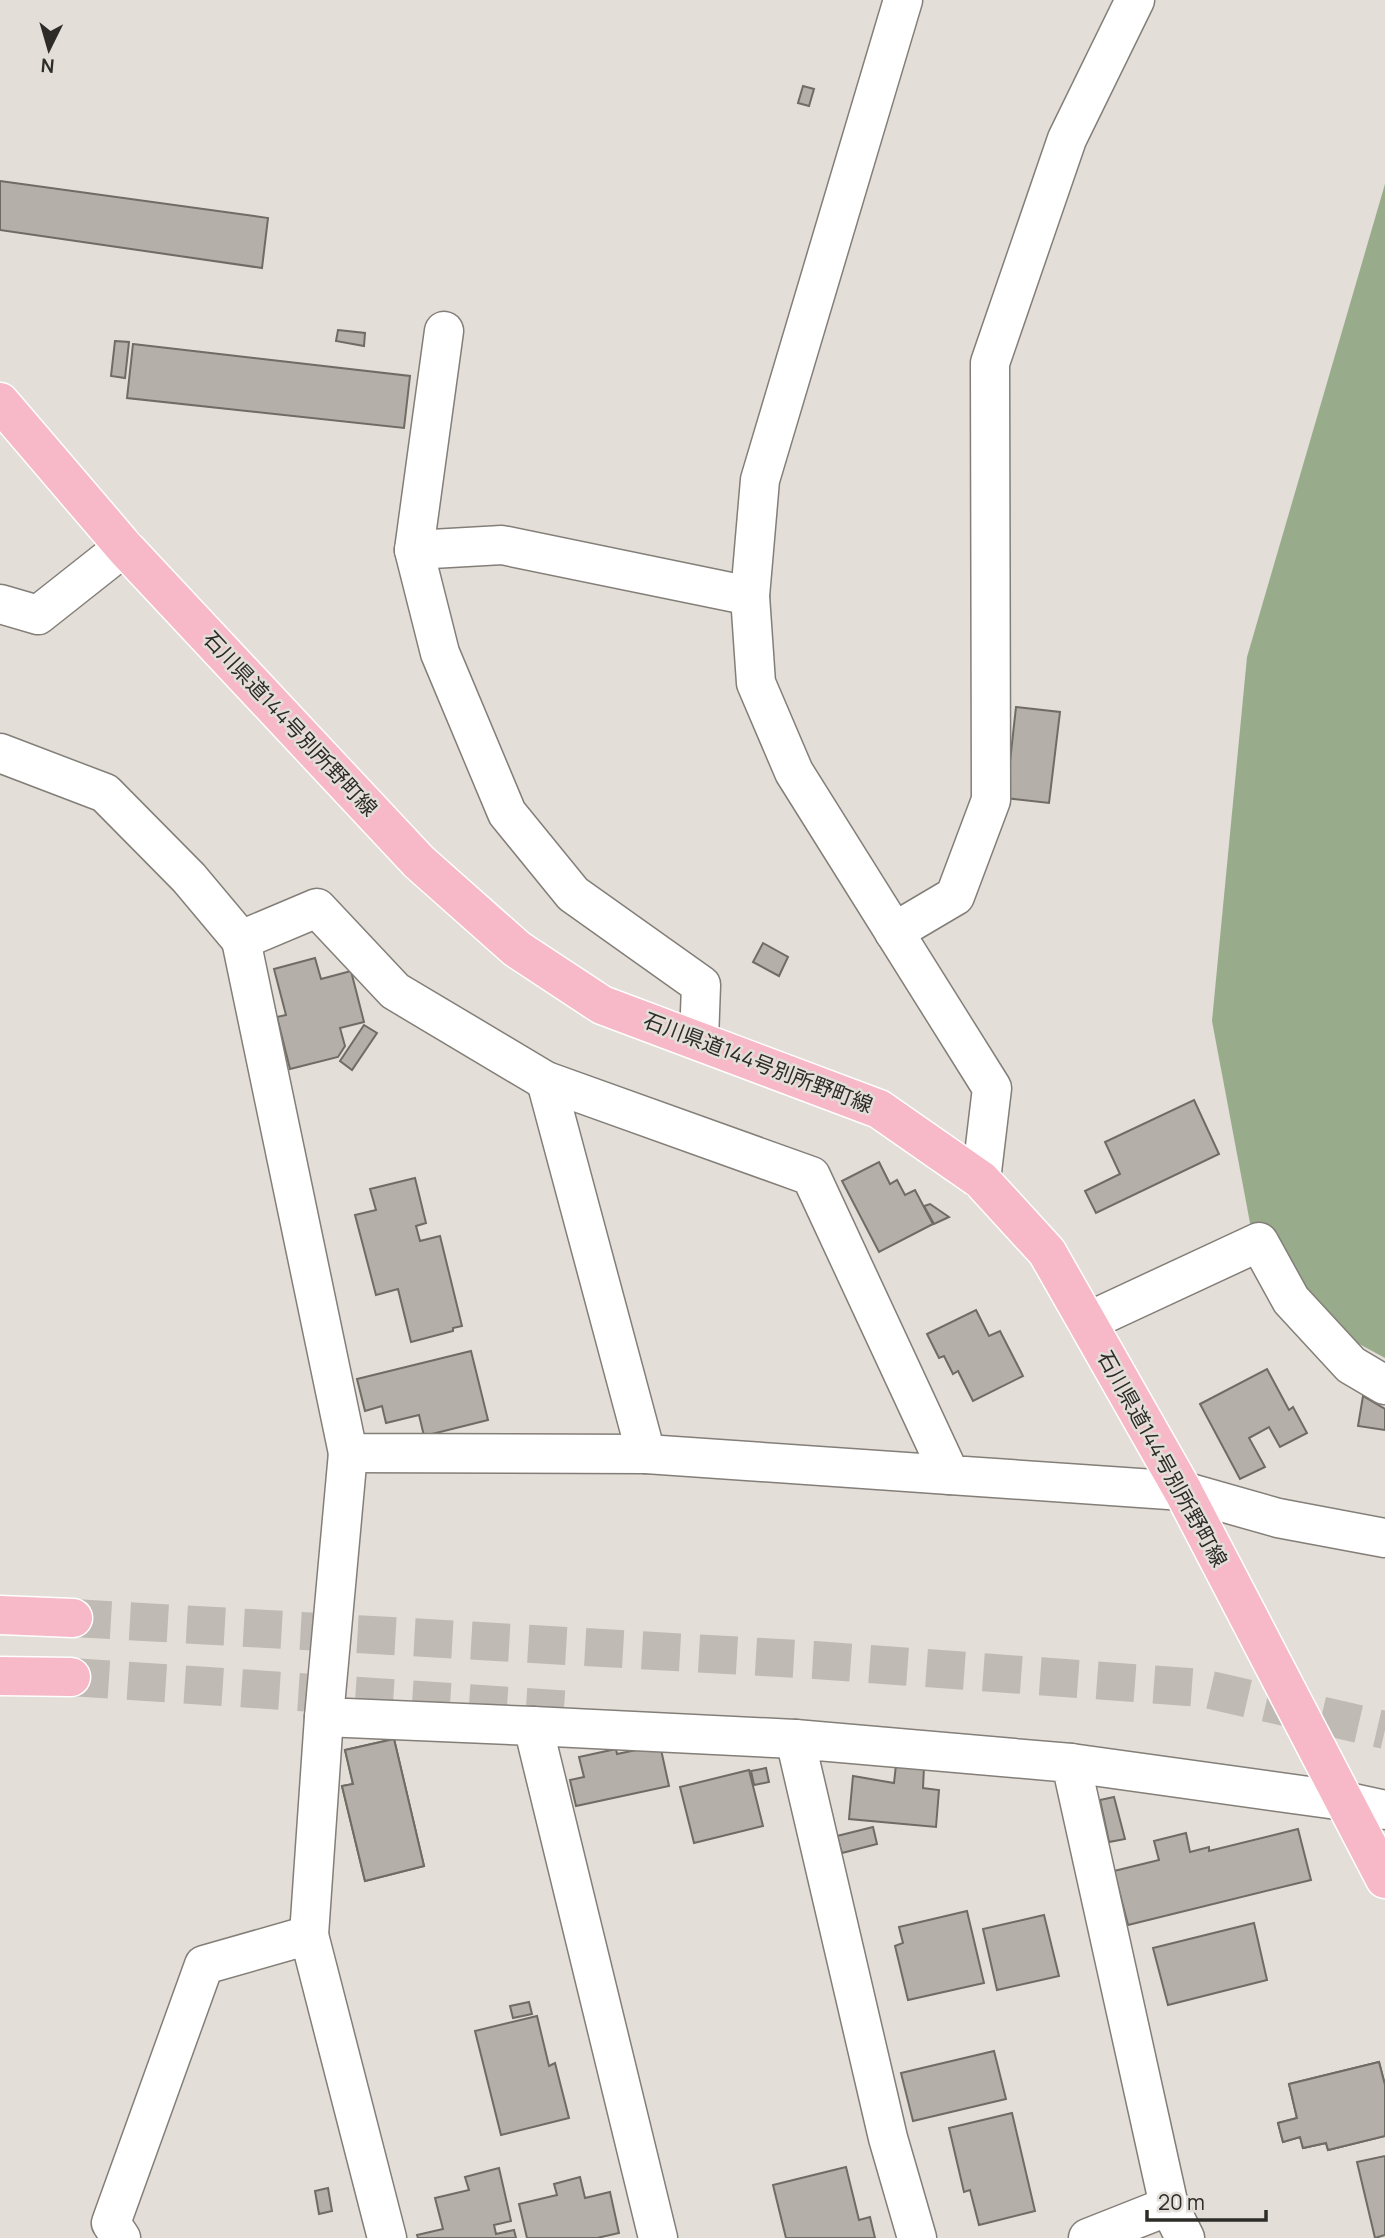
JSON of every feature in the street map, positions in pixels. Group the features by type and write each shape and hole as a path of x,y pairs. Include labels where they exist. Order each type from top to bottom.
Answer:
{"main road":[{"name":"石川県道144号別所野町線","path":"0,402 124,547 419,862 517,949 602,1004 879,1109 981,1180 1047,1252 1183,1491 1385,1879"},
{"path":"0,1615 73,1618"},
{"path":"0,1676 71,1677"}],"street":[{"path":"903,0 760,480 750,596 755,683 794,772 992,1088 981,1180"},
{"path":"894,932 955,896 991,800 990,363 1067,139 1135,0"},
{"path":"444,331 414,550 440,653 507,813 573,894 701,985 699,1040"},
{"path":"414,550 502,545 750,596"},
{"path":"0,604 38,615 124,547"},
{"path":"0,753 106,793 189,878 241,940 348,1453 324,1717 309,1935 387,2238"},
{"path":"241,940 317,908 395,991 546,1081 811,1176 950,1475"},
{"path":"546,1081 646,1454"},
{"path":"1087,1322 1259,1242 1291,1300 1351,1366 1385,1385"},
{"path":"348,1453 646,1454 1183,1491 1278,1518 1385,1538"},
{"path":"324,1717 795,1738 1071,1763 1344,1801 1385,1810"},
{"path":"533,1726 658,2238"},
{"path":"795,1738 888,2138 917,2238"},
{"path":"1071,1763 1177,2222 1088,2238"},
{"path":"121,2238 111,2223 204,1965 309,1935"}],"green space":[{"path":"1385,184 1385,1358 1263,1292 1212,1021 1247,657"}],"building":[{"path":"803,86 814,89 809,106 798,103"},
{"path":"0,181 268,218 262,268 0,230"},
{"path":"338,330 365,333 364,346 336,341"},
{"path":"115,341 129,342 125,378 111,376"},
{"path":"133,344 410,376 404,428 127,398"},
{"path":"1016,707 1060,712 1049,803 1006,798"},
{"path":"763,943 788,957 779,976 753,962"},
{"path":"315,958 321,979 351,971 364,1022 340,1028 345,1046 338,1057 290,1069 277,1017 286,1015 274,969"},
{"path":"364,1025 377,1033 352,1070 340,1061"},
{"path":"1194,1100 1219,1154 1096,1213 1085,1191 1120,1174 1105,1142"},
{"path":"879,1162 890,1184 897,1180 905,1195 915,1190 933,1224 879,1252 842,1181"},
{"path":"415,1178 426,1223 416,1226 420,1241 440,1236 462,1326 411,1342 398,1289 376,1295 355,1215 376,1210 370,1189"},
{"path":"930,1204 949,1217 934,1224 924,1206"},
{"path":"976,1310 989,1336 1000,1331 1023,1376 973,1401 958,1371 953,1374 944,1356 939,1358 927,1334"},
{"path":"471,1351 488,1420 424,1436 419,1415 386,1423 382,1406 365,1411 357,1379"},
{"path":"1267,1369 1289,1410 1293,1407 1307,1433 1280,1447 1269,1427 1249,1438 1265,1467 1240,1479 1200,1404"},
{"path":"1363,1396 1385,1409 1385,1430 1358,1426"},
{"path":"394,1739 424,1866 365,1881 342,1786 353,1784 345,1750"},
{"path":"394,1739 424,1866 365,1881 342,1786 353,1784 345,1750"},
{"path":"660,1745 669,1786 576,1806 570,1780 584,1777 579,1757 616,1749 617,1754"},
{"path":"896,1765 924,1767 923,1788 939,1790 936,1827 849,1819 853,1776 894,1783"},
{"path":"766,1768 769,1782 754,1785 751,1771"},
{"path":"749,1770 763,1826 694,1843 680,1787"},
{"path":"1114,1797 1125,1839 1109,1842 1100,1800"},
{"path":"873,1827 877,1844 842,1853 837,1836"},
{"path":"1298,1829 1311,1880 1128,1925 1114,1871 1159,1860 1154,1841 1186,1833 1190,1852 1209,1847 1209,1851"},
{"path":"967,1911 984,1983 908,2000 895,1946 903,1943 899,1927"},
{"path":"1044,1915 1059,1976 997,1990 983,1929"},
{"path":"1254,1923 1267,1980 1168,2005 1153,1948"},
{"path":"529,2002 532,2014 513,2018 510,2006"},
{"path":"537,2016 549,2066 555,2063 569,2118 501,2135 475,2031"},
{"path":"994,2051 1006,2099 913,2121 901,2073"},
{"path":"1379,2062 1385,2085 1385,2136 1328,2150 1326,2143 1303,2148 1300,2137 1283,2142 1278,2123 1297,2118 1289,2084"},
{"path":"1379,2062 1385,2085 1385,2136 1328,2150 1326,2143 1303,2148 1300,2137 1283,2142 1278,2123 1297,2118 1289,2084"},
{"path":"1012,2113 1035,2211 979,2225 970,2190 964,2192 949,2128"},
{"path":"1385,2156 1385,2235 1375,2238 1357,2162"},
{"path":"846,2167 859,2220 870,2217 875,2238 786,2238 773,2185"},
{"path":"499,2168 511,2221 494,2225 496,2234 514,2230 516,2238 418,2238 417,2235 443,2229 435,2198 469,2190 465,2177"},
{"path":"580,2177 585,2198 610,2192 619,2233 597,2238 527,2238 519,2204 557,2195 554,2184"},
{"path":"328,2188 332,2211 319,2214 315,2191"}],"tunnel":[{"path":"73,1618 815,1660 1202,1688 1385,1730"},
{"path":"71,1677 573,1710"}]}
